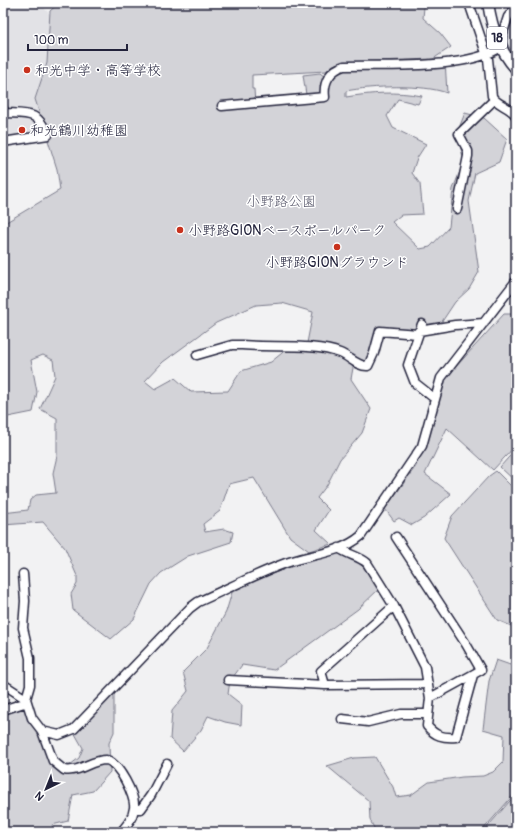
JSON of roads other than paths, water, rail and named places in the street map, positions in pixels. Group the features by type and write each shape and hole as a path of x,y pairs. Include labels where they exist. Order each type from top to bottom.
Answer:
{"main road":[{"name":"18","path":"488,3 491,22 500,46 516,69"}],"street":[{"path":"469,3 487,55 494,100"},
{"path":"222,106 325,97 324,90 327,79 335,70 344,66 444,63 487,55 500,46 508,17 516,7"},
{"path":"494,100 512,110 516,116"},
{"path":"457,209 468,156 468,151 459,134 494,100"},
{"path":"3,109 5,113 32,115 40,120 48,135 3,142"},
{"path":"42,731 59,735 74,729 190,608 198,602 287,563 339,548 354,542 361,536 417,455 425,436 440,378 516,281"},
{"path":"197,355 232,345 319,348 341,353 363,366 368,366 374,353 380,331 419,330 484,323"},
{"path":"419,330 408,365 415,383 434,398"},
{"path":"396,537 466,644 481,670 430,698"},
{"path":"339,548 344,552 362,558 367,563 394,606 425,667 430,698 427,726 433,734 447,738 456,737 474,675"},
{"path":"23,574 25,601 23,628 30,664 30,685 27,700 32,718 42,731 53,761 64,770 80,769 104,760 115,764 120,769 133,800 134,809 129,823 120,832"},
{"path":"325,685 321,672 394,606"},
{"path":"228,680 325,685 428,684"},
{"path":"3,684 27,700"},
{"path":"3,710 27,700"},
{"path":"342,719 368,722 401,714 428,714"},
{"path":"134,809 141,809 151,795 167,764"}],"place":[{"name":"和光中学・高等学校","path":"27,70"},
{"name":"和光鶴川幼稚園","path":"22,130"},
{"name":"小野路GIONベースボールパーク","path":"180,230"},
{"name":"小野路GIONグラウンド","path":"337,247"}],"park label":[{"name":"小野路公園","path":"281,201"}]}
